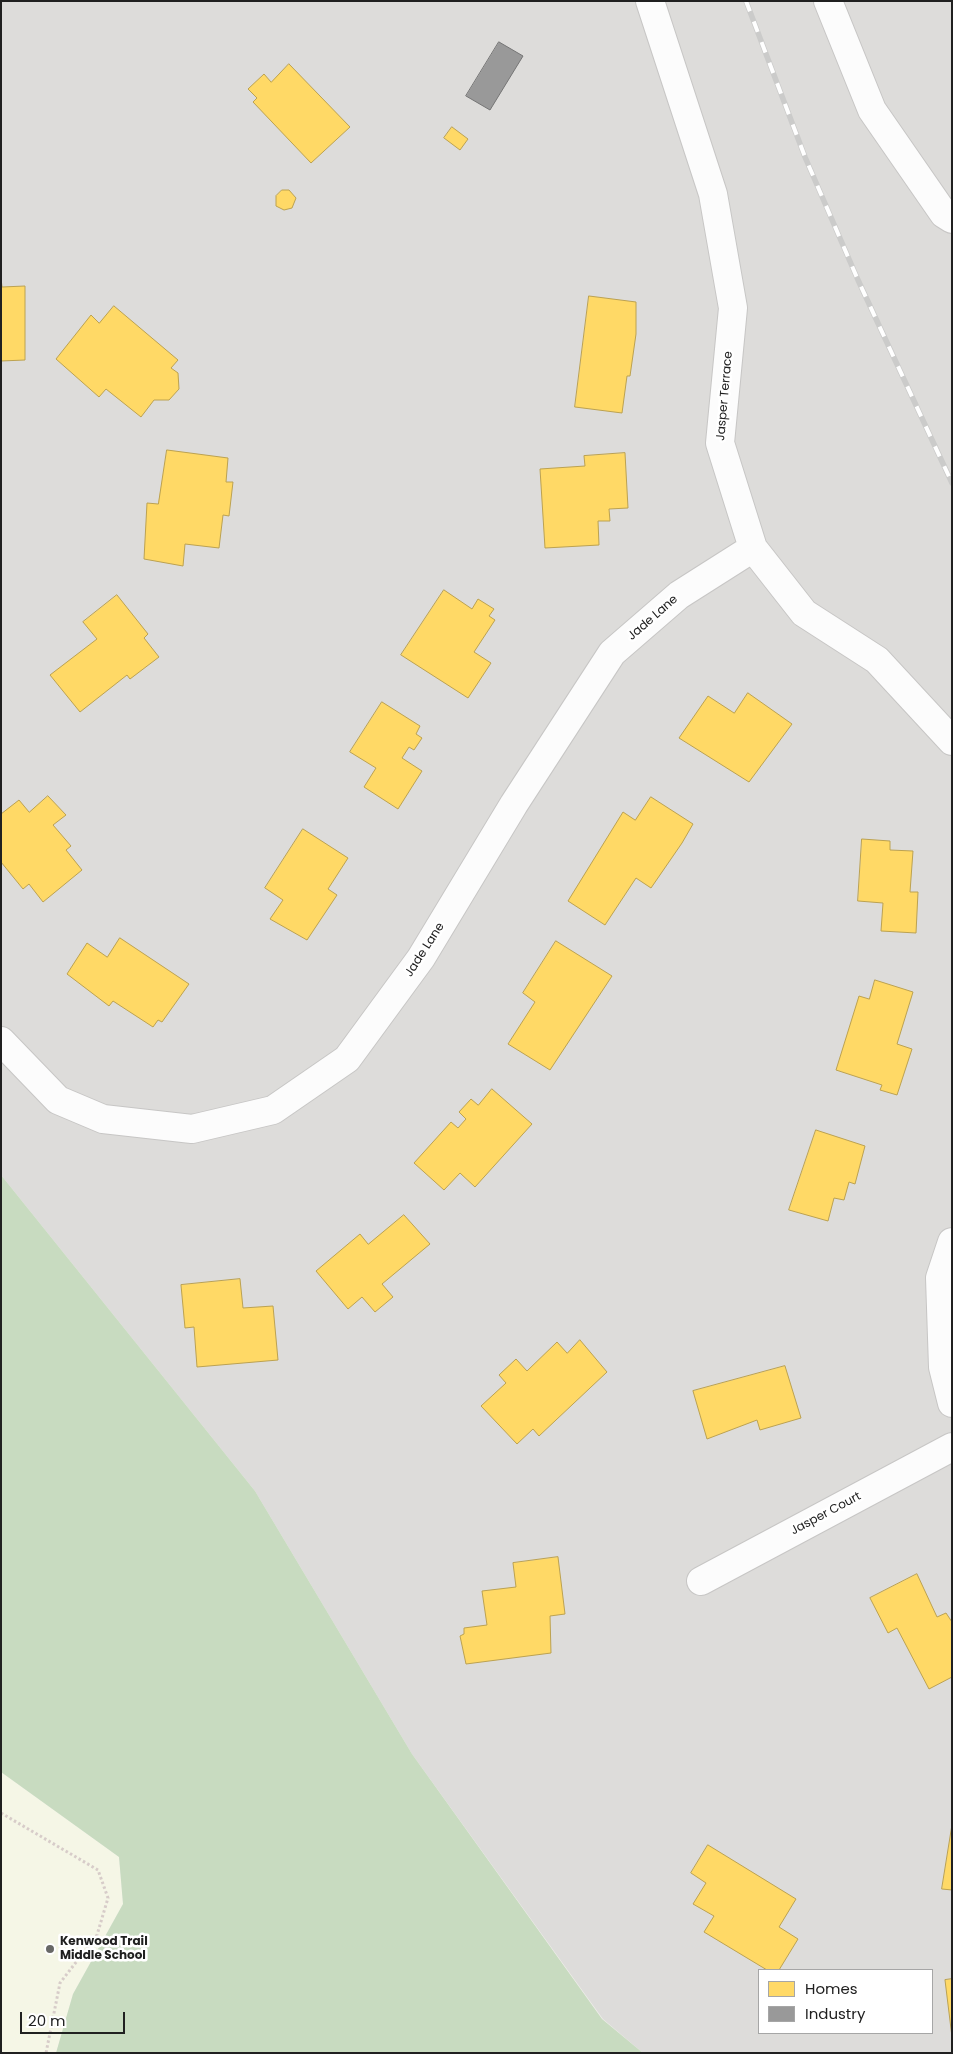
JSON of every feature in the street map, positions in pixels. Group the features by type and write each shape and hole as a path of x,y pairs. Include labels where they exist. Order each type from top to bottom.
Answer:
{"street":[{"name":"Jasper Terrace","path":"650,1 713,194 732,308 720,443 753,548 804,613 877,660 952,741"},
{"path":"828,1 872,110 944,214 952,219"},
{"name":"Jade Lane","path":"1,1041 58,1100 103,1119 192,1129 273,1110 347,1059 421,958 514,804 612,653 679,595 753,548"},
{"path":"952,1242 940,1278 943,1367 952,1404"},
{"name":"Jasper Court","path":"701,1581 952,1447"}],"path":[{"path":"1,1813 98,1870 108,1898 97,1935 60,1983 46,2053"}],"shaded area":[{"path":"1,1 952,1 952,2053 643,2053 603,2019 412,1754 255,1491 1,1175"},
{"name":"Kenwood Trail Middle School","path":"1,1772 119,1857 123,1904 73,1994 56,2053 1,2053"}],"green space":[{"path":"1,1175 255,1491 412,1754 602,2019 643,2053 56,2053 73,1994 123,1904 119,1857 1,1772"}],"building: Homes":[{"path":"289,64 350,127 311,163 253,102 257,98 248,89 264,74 271,82"},
{"path":"452,127 468,139 460,150 444,138"},
{"path":"282,190 289,190 296,198 292,208 284,210 276,206 276,196"},
{"path":"1,278 2,287 25,286 25,360 1,361"},
{"path":"589,296 636,302 636,334 630,376 627,376 622,413 575,407"},
{"path":"114,306 178,360 171,368 178,373 179,389 169,400 154,400 141,417 106,389 99,397 56,359 91,315 99,323"},
{"path":"167,450 228,458 226,482 233,482 229,516 223,515 219,548 185,544 183,566 144,559 147,503 158,504"},
{"path":"625,453 628,508 609,509 610,521 598,521 599,545 545,548 540,469 585,466 584,456"},
{"path":"444,590 472,609 478,599 494,609 489,616 495,620 474,652 491,663 468,698 401,655"},
{"path":"117,595 148,634 144,638 159,657 130,679 127,675 80,712 50,675 97,639 83,622"},
{"path":"748,693 792,724 749,782 679,738 708,696 734,713"},
{"path":"382,702 420,726 416,734 422,738 414,750 409,747 402,758 422,771 398,809 364,787 376,768 350,752"},
{"path":"48,796 66,815 53,825 71,846 66,850 82,870 43,902 29,884 23,889 1,862 1,814 19,800 29,812"},
{"path":"651,797 693,824 651,888 636,878 605,925 568,901 623,812 635,820"},
{"path":"303,829 348,858 328,889 337,895 307,940 270,919 283,900 265,888"},
{"path":"862,839 890,841 890,850 913,851 910,892 918,892 916,933 881,931 883,903 858,901"},
{"path":"120,938 189,984 162,1022 158,1020 153,1027 113,1001 109,1006 67,974 87,943 107,957"},
{"path":"556,941 612,976 550,1070 508,1044 535,1002 523,993"},
{"path":"875,980 913,992 897,1044 912,1049 897,1095 880,1090 882,1085 836,1070 859,996 869,999"},
{"path":"492,1089 532,1124 475,1187 460,1173 444,1190 414,1163 451,1122 458,1128 466,1119 459,1112 471,1099 478,1105"},
{"path":"816,1130 865,1146 855,1184 849,1182 844,1200 834,1198 828,1221 789,1210"},
{"path":"404,1215 430,1244 382,1284 393,1297 375,1312 362,1297 348,1309 316,1271 360,1234 368,1244"},
{"path":"240,1279 243,1308 273,1306 278,1360 197,1367 194,1327 185,1328 181,1285"},
{"path":"580,1340 607,1372 539,1436 533,1429 517,1444 481,1406 506,1383 499,1375 516,1359 527,1371 557,1342 567,1353"},
{"path":"785,1366 801,1418 760,1430 757,1420 707,1439 693,1391"},
{"path":"558,1557 565,1614 550,1616 551,1653 466,1664 460,1636 464,1634 464,1628 487,1625 482,1591 516,1587 513,1563"},
{"path":"917,1574 937,1617 946,1613 952,1622 952,1677 929,1689 897,1628 888,1633 870,1598"},
{"path":"952,1825 952,1890 942,1889"},
{"path":"708,1845 796,1899 779,1927 798,1939 780,1969 765,1969 704,1932 714,1916 693,1904 706,1883 691,1873"},
{"path":"952,1979 952,2037 945,1980"}],"building: Industry":[{"path":"499,42 523,56 490,110 466,96"}],"railway":[{"path":"746,1 805,157 858,280 952,483"}],"place":[{"name":"Kenwood Trail Middle School","path":"50,1949"}]}
